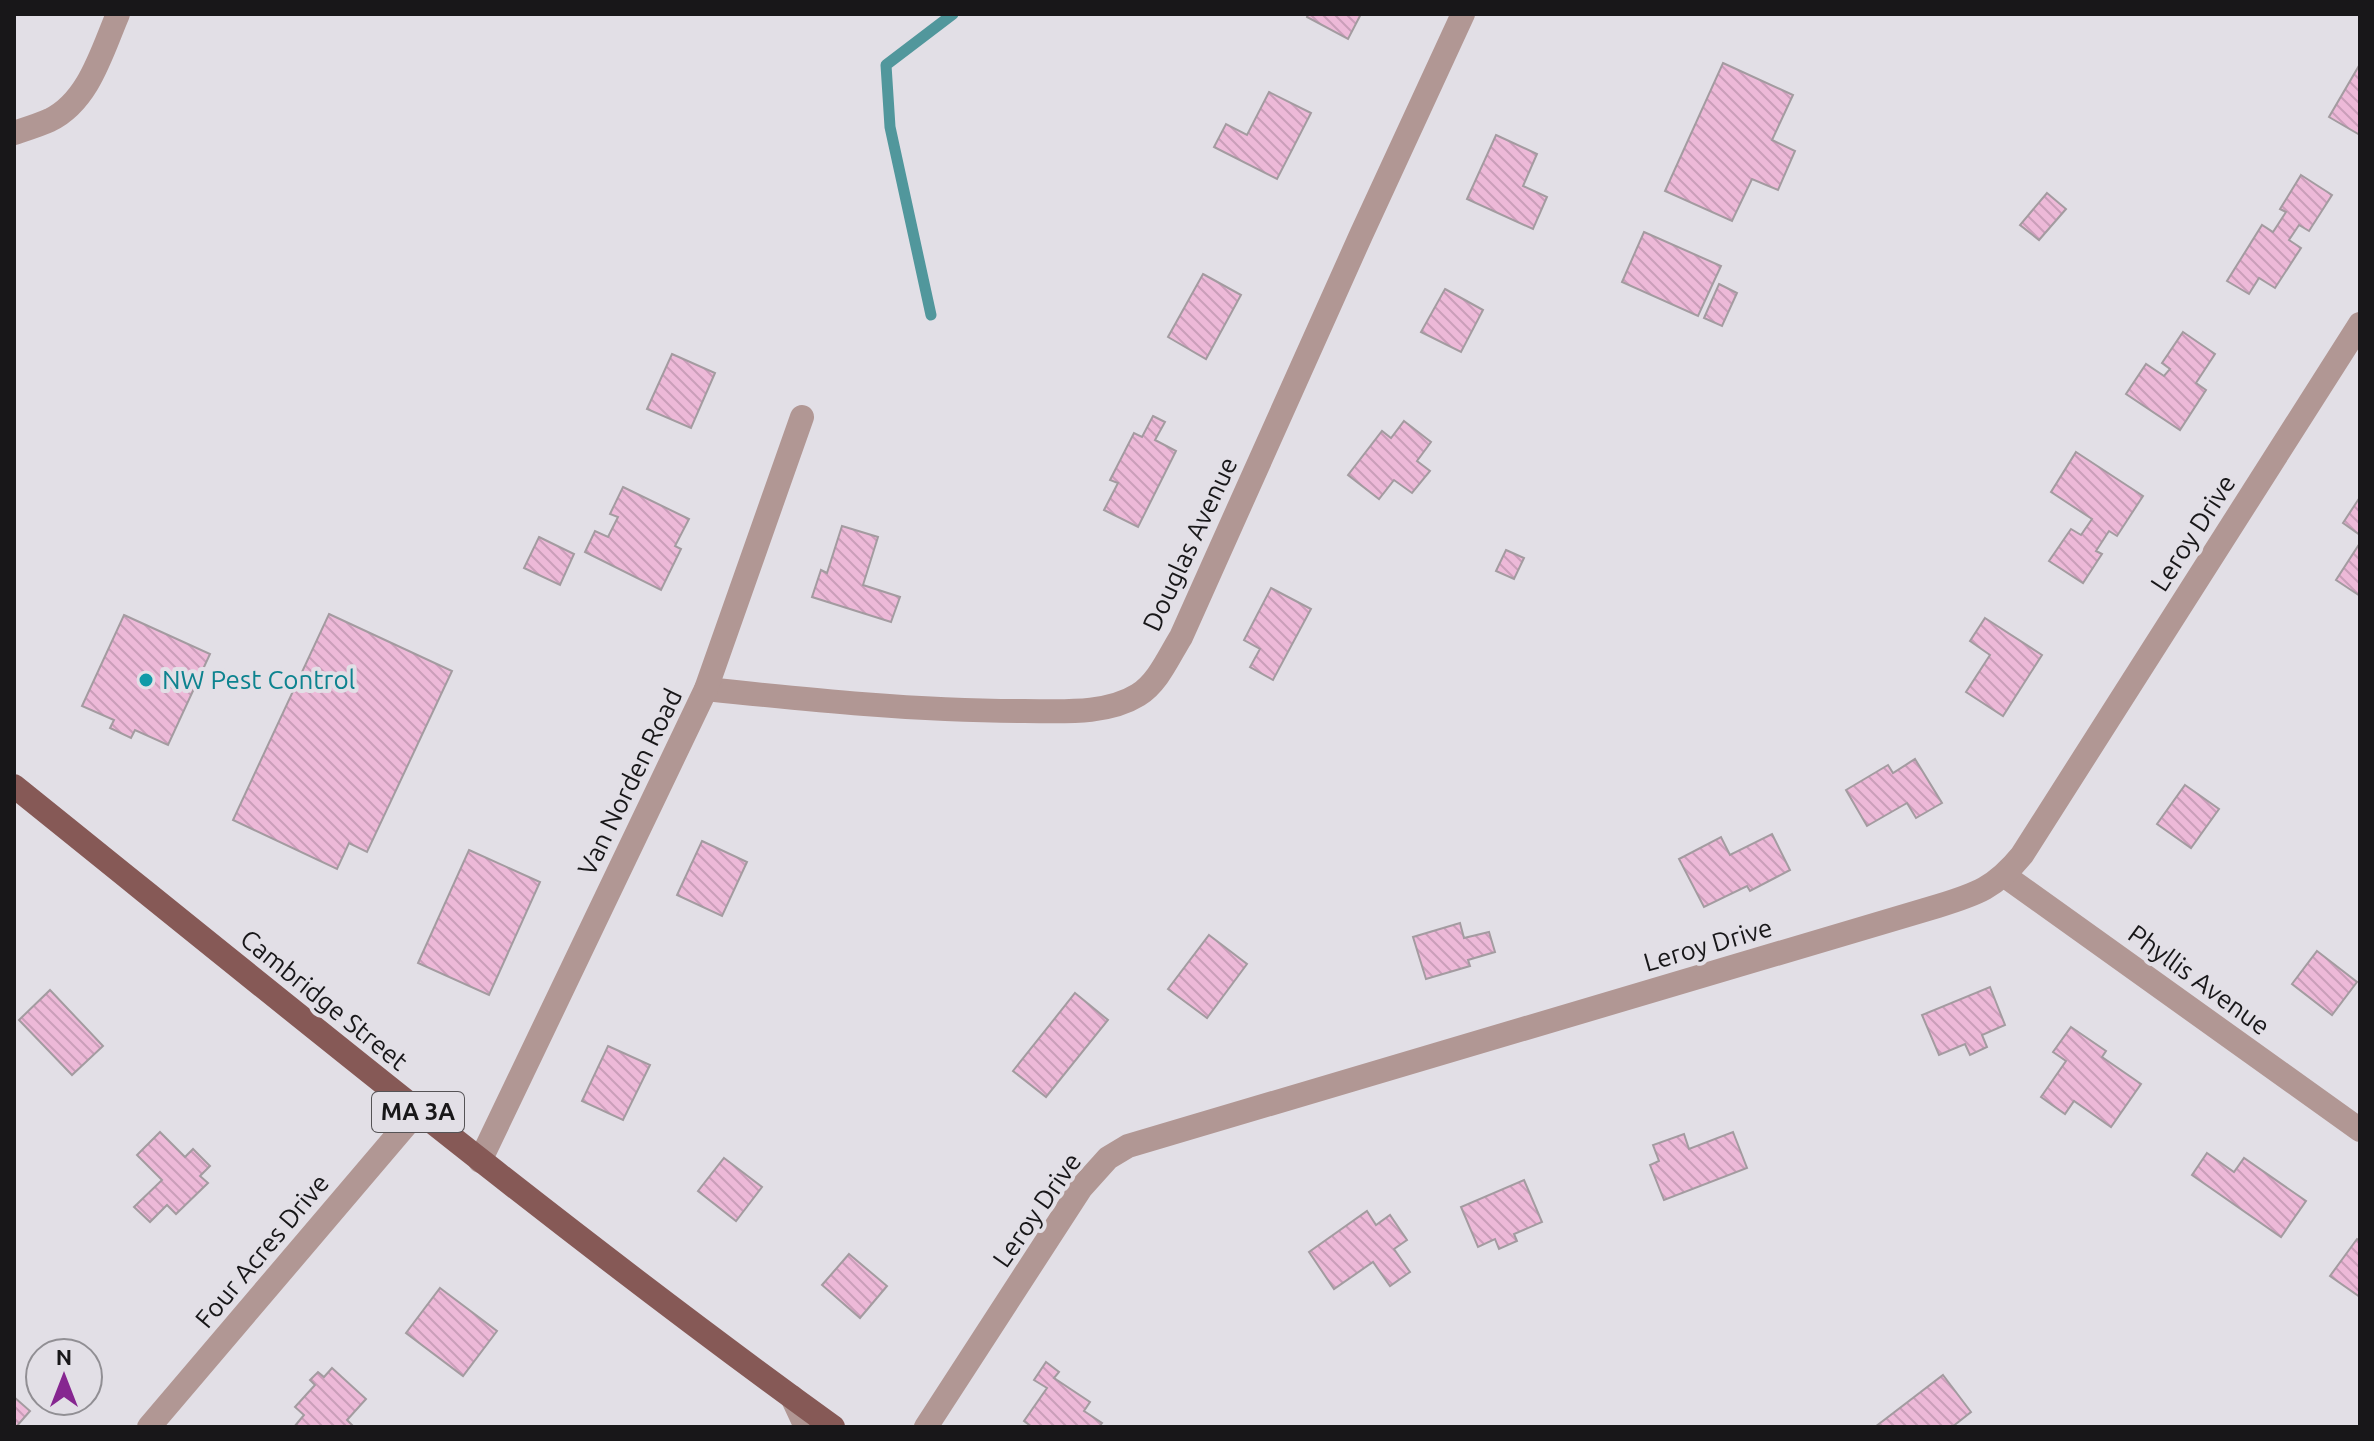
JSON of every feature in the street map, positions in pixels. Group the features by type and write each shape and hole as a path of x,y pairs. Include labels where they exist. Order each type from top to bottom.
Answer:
{"main road":[{"name":"Cambridge Street","path":"14,786 417,1112 833,1427"}],"street":[{"path":"15,133 52,119 84,89 118,14"},
{"name":"Douglas Avenue","path":"706,689 903,706 1073,711 1109,706 1138,695 1154,682 1181,637 1463,14"},
{"name":"Leroy Drive","path":"926,1427 1081,1188 1108,1158 1128,1146 1938,906 1975,894 2005,876 2022,855 2360,324"},
{"name":"Van Norden Road","path":"480,1161 706,689 802,417"},
{"name":"Phyllis Avenue","path":"2005,876 2360,1130"},
{"name":"Four Acres Drive","path":"149,1427 417,1112"},
{"path":"792,1397 806,1427"}],"building":[{"path":"1308,14 1361,14 1348,39 1307,17"},
{"path":"1723,63 1793,95 1772,140 1795,151 1778,190 1752,179 1732,221 1665,191"},
{"path":"2360,64 2360,135 2329,117"},
{"path":"1269,92 1311,113 1277,179 1214,147 1226,124 1247,135"},
{"path":"1496,135 1537,154 1523,186 1547,197 1533,229 1467,199"},
{"path":"2301,175 2332,195 2309,231 2299,225 2289,240 2301,248 2275,288 2259,278 2249,294 2227,281 2262,225 2273,232 2286,212 2280,209"},
{"path":"2047,193 2066,209 2039,240 2020,225"},
{"path":"1644,232 1721,266 1698,316 1622,282"},
{"path":"1203,274 1241,295 1206,359 1168,337"},
{"path":"1719,284 1737,293 1722,326 1704,318"},
{"path":"1445,289 1483,310 1461,352 1421,332"},
{"path":"2183,332 2215,354 2196,383 2206,390 2180,430 2126,394 2146,364 2164,376 2170,369 2162,363"},
{"path":"672,354 715,373 691,428 647,409"},
{"path":"1153,416 1165,422 1155,440 1176,451 1138,527 1104,510 1118,483 1110,480 1134,433 1142,437"},
{"path":"1404,421 1431,442 1417,461 1430,471 1412,493 1394,480 1379,499 1348,475 1382,431 1391,438"},
{"path":"2076,452 2143,496 2117,536 2109,531 2096,551 2102,554 2083,583 2049,561 2071,529 2081,535 2092,519 2051,492"},
{"path":"623,487 689,519 675,546 681,549 661,590 585,552 595,531 608,537 618,517 610,514"},
{"path":"2360,497 2360,535 2343,523"},
{"path":"842,526 878,537 863,585 900,597 891,622 812,597 821,570 827,573"},
{"path":"539,537 574,554 560,585 524,568"},
{"path":"2360,543 2360,596 2336,580"},
{"path":"1506,550 1524,558 1514,579 1496,571"},
{"path":"1271,588 1311,609 1273,680 1250,667 1260,649 1244,640"},
{"path":"329,614 452,671 367,852 349,843 337,869 233,820"},
{"name":"NW Pest Control","path":"124,615 210,654 168,745 135,730 131,738 110,728 114,720 82,706"},
{"path":"1985,618 2042,655 2003,716 1966,692 1990,655 1970,641"},
{"path":"1915,759 1942,803 1916,818 1907,803 1867,826 1846,790 1888,765 1893,773"},
{"path":"2185,785 2219,809 2191,848 2157,824"},
{"path":"1772,834 1790,870 1750,891 1747,886 1704,907 1679,859 1721,837 1730,855"},
{"path":"702,841 747,862 722,916 677,895"},
{"path":"469,850 540,882 489,995 418,963"},
{"path":"1460,923 1464,938 1489,932 1495,952 1468,960 1470,966 1426,979 1413,937"},
{"path":"1209,935 1247,964 1207,1018 1168,989"},
{"path":"2317,951 2357,982 2332,1015 2292,984"},
{"path":"1990,987 2005,1025 1982,1035 1987,1047 1970,1055 1965,1044 1939,1055 1922,1015"},
{"path":"50,990 103,1046 72,1075 19,1020"},
{"path":"1075,993 1108,1020 1046,1097 1013,1071"},
{"path":"2071,1027 2106,1051 2102,1057 2141,1084 2111,1127 2074,1101 2065,1114 2041,1097 2066,1061 2053,1052"},
{"path":"608,1046 650,1065 623,1120 582,1101"},
{"path":"160,1132 185,1157 193,1149 210,1166 200,1176 208,1183 176,1214 167,1205 150,1222 134,1207 162,1180 137,1155"},
{"path":"1733,1132 1747,1168 1664,1200 1650,1165 1659,1161 1653,1145 1684,1134 1689,1149"},
{"path":"2207,1153 2234,1172 2244,1158 2306,1201 2281,1237 2192,1175"},
{"path":"724,1158 762,1187 736,1221 698,1191"},
{"path":"1524,1180 1542,1222 1514,1234 1517,1241 1499,1249 1495,1239 1478,1247 1461,1207"},
{"path":"1367,1211 1376,1225 1390,1215 1407,1240 1394,1249 1410,1272 1390,1286 1373,1262 1334,1289 1309,1252"},
{"path":"2357,1239 2360,1241 2360,1297 2330,1276"},
{"path":"849,1254 887,1286 860,1318 822,1285"},
{"path":"440,1288 497,1331 463,1376 406,1333"},
{"path":"1046,1362 1059,1372 1054,1378 1090,1402 1084,1411 1102,1423 1099,1427 1032,1427 1024,1421 1047,1388 1034,1380"},
{"path":"332,1368 366,1399 347,1420 354,1427 294,1427 304,1415 295,1407 315,1385 310,1380 318,1372 324,1377"},
{"path":"1943,1375 1971,1412 1952,1427 1875,1427"},
{"path":"14,1397 24,1406 25,1417 14,1427"}],"waterway":[{"path":"931,315 890,127 886,65 953,14"}],"place":[{"name":"NW Pest Control","path":"146,680"}]}
